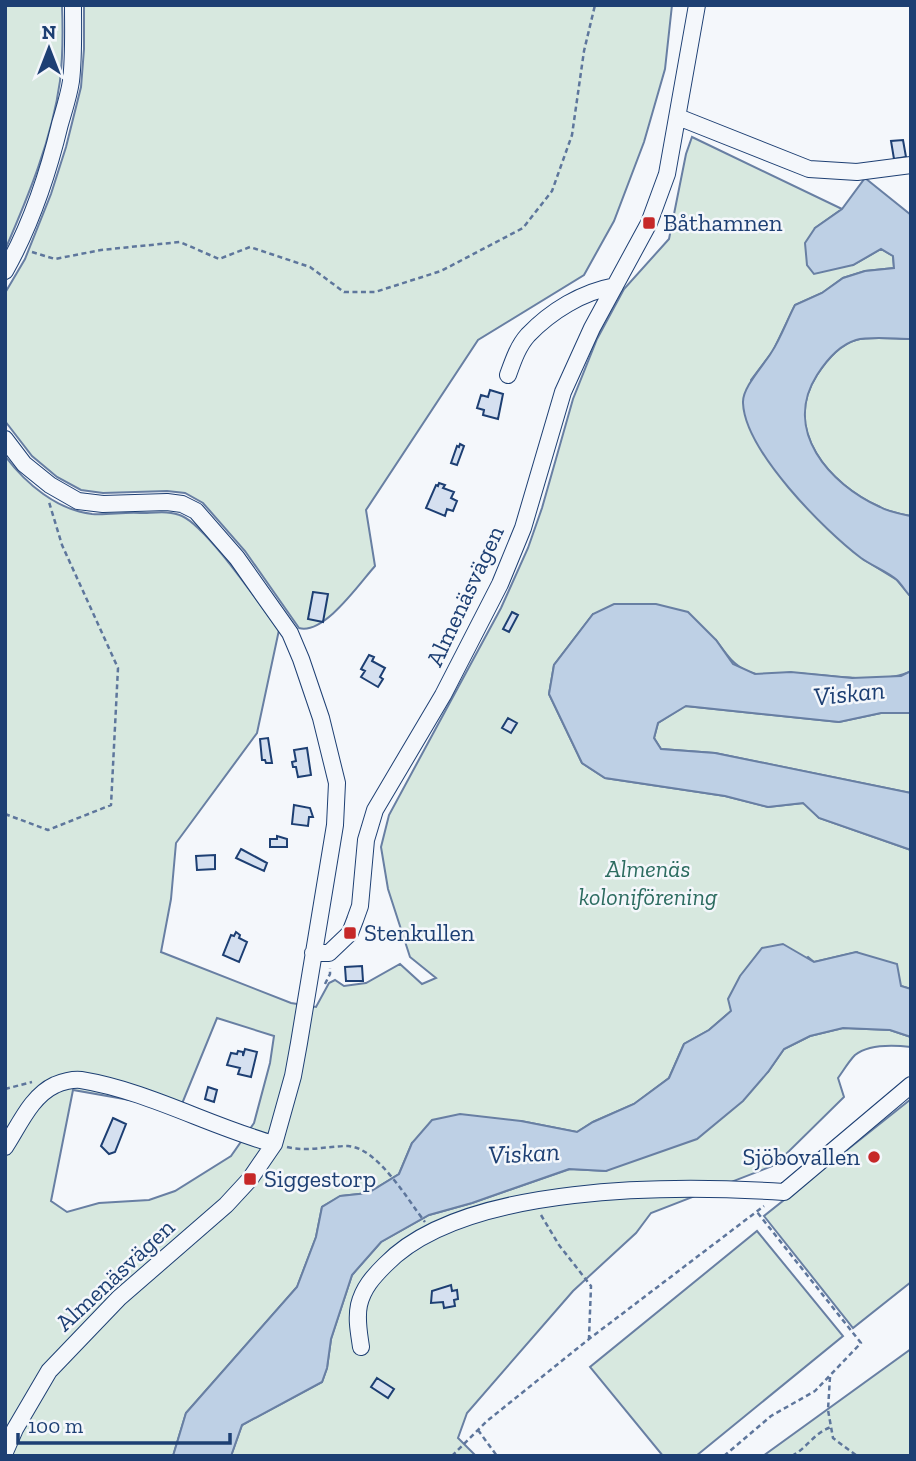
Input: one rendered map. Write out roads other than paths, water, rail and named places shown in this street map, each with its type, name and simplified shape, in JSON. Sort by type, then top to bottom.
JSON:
[{"type":"street","points":[[5,271],[18,248],[41,190],[70,85],[74,49],[73,5]]},
{"type":"street","name":"Almenäsvägen","points":[[5,1452],[15,1429],[49,1371],[119,1298],[226,1205],[250,1178],[274,1144],[293,1076],[313,953],[329,953],[350,933],[360,906],[369,824],[449,684],[500,584],[523,528],[555,411],[575,365],[649,223],[667,174],[697,5]]},
{"type":"street","points":[[678,117],[810,169],[849,172],[911,165]]},
{"type":"street","points":[[508,375],[517,351],[527,336],[546,320],[576,298],[597,289],[615,286]]},
{"type":"street","points":[[5,439],[24,464],[62,493],[78,501],[167,502],[182,504],[196,511],[237,558],[290,633],[321,718],[337,783],[335,825],[313,953]]},
{"type":"street","points":[[5,1147],[38,1096],[55,1084],[78,1079],[154,1100],[242,1135],[274,1144]]},
{"type":"street","points":[[361,1347],[358,1317],[365,1288],[398,1252],[417,1238],[446,1225],[493,1210],[610,1192],[681,1188],[784,1192],[911,1085]]},
{"type":"water","points":[[865,178],[911,215],[911,339],[862,339],[844,346],[829,359],[817,375],[808,396],[805,416],[808,435],[828,470],[861,497],[884,509],[911,516],[911,597],[893,577],[865,561],[827,529],[789,488],[757,444],[747,422],[743,403],[749,384],[775,347],[795,305],[822,293],[843,278],[865,271],[894,268],[893,256],[881,249],[853,265],[814,274],[807,265],[805,243],[815,228],[842,209]]},
{"type":"water","name":"Viskan","points":[[614,604],[656,604],[688,612],[716,640],[733,664],[755,674],[791,672],[852,678],[901,676],[911,671],[911,713],[881,713],[839,722],[686,706],[658,723],[654,738],[661,749],[715,753],[911,793],[911,850],[819,818],[803,803],[768,807],[725,796],[605,778],[582,763],[549,694],[554,665],[593,614]]},
{"type":"water","name":"Viskan","points":[[783,944],[814,962],[856,952],[897,964],[901,986],[911,989],[911,1037],[890,1030],[843,1028],[810,1036],[784,1049],[743,1101],[697,1139],[606,1171],[569,1169],[429,1215],[381,1242],[352,1275],[331,1339],[322,1382],[242,1425],[231,1456],[173,1456],[186,1413],[297,1287],[316,1237],[322,1207],[340,1196],[368,1193],[399,1174],[412,1143],[432,1120],[460,1114],[521,1121],[577,1132],[634,1104],[669,1078],[684,1044],[709,1030],[731,1011],[728,999],[740,976],[762,948]]},
{"type":"place","name":"Båthamnen","points":[[649,223]]},
{"type":"place","name":"Stenkullen","points":[[350,933]]},
{"type":"place","name":"Sjöbovallen","points":[[874,1157]]},
{"type":"place","name":"Siggestorp","points":[[250,1179]]},
{"type":"park label","name":"Almenäs koloniförening","points":[[648,883]]}]
